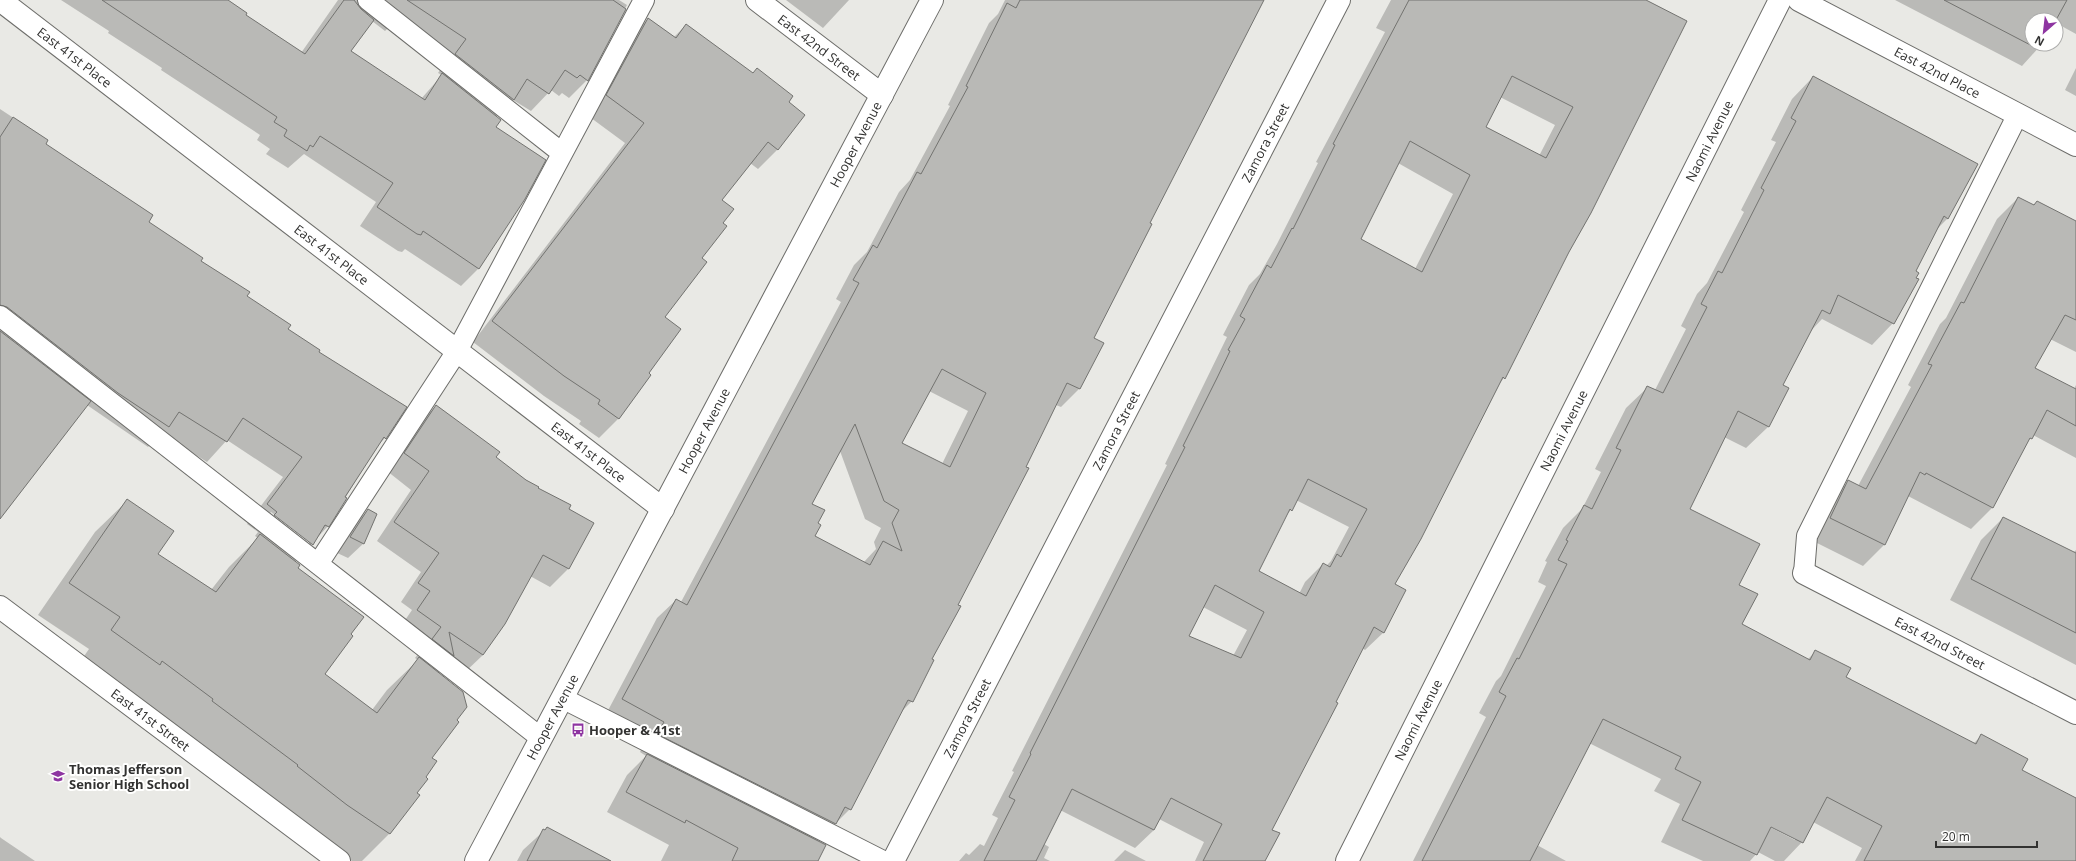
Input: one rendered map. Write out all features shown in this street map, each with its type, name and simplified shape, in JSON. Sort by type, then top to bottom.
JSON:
[{"type":"street","name":"East 41st Place","points":[[0,0],[663,509]]},
{"type":"street","name":"East 42nd Street","points":[[757,0],[882,95]]},
{"type":"street","name":"Hooper Avenue","points":[[476,861],[932,0]]},
{"type":"street","name":"Zamora Street","points":[[893,861],[1339,0]]},
{"type":"street","name":"Naomi Avenue","points":[[1348,861],[1780,0]]},
{"type":"street","name":"East 42nd Place","points":[[1799,0],[2076,145]]},
{"type":"street","name":"East 42nd Street","points":[[1804,573],[2076,713]]},
{"type":"street","name":"East 41st Street","points":[[0,607],[339,861]]},
{"type":"lane","points":[[368,0],[562,153]]},
{"type":"lane","points":[[318,564],[457,351],[644,0]]},
{"type":"lane","points":[[1804,573],[1807,536],[2018,114]]},
{"type":"lane","points":[[0,316],[541,738]]},
{"type":"lane","points":[[562,698],[883,861]]},
{"type":"building","points":[[102,0],[228,0],[247,13],[246,15],[305,54],[344,0],[354,0],[361,9],[374,20],[351,51],[425,100],[442,73],[501,120],[496,127],[546,160],[525,199],[479,269],[423,231],[421,235],[417,234],[377,207],[393,183],[320,136],[313,147],[310,145],[307,151],[284,136],[287,130],[274,122],[277,117]]},
{"type":"building","points":[[407,0],[613,0],[626,9],[588,81],[580,75],[577,78],[565,70],[549,94],[527,79],[514,100],[455,54],[466,39]]},
{"type":"building","points":[[1020,0],[1264,0],[1150,223],[1152,224],[1094,338],[1104,343],[1080,389],[1067,383],[1026,467],[1029,468],[958,605],[961,606],[932,659],[934,660],[913,702],[908,700],[851,810],[845,807],[836,824],[657,734],[664,722],[622,699],[676,599],[687,605],[859,283],[853,280],[873,245],[877,248],[917,172],[921,174],[968,87],[966,86],[1007,3],[1016,8]],"holes":[[[942,369],[986,393],[950,467],[902,443]],[[855,424],[884,501],[899,510],[892,523],[902,551],[883,541],[870,565],[815,536],[821,525],[818,523],[825,510],[812,504]]]},
{"type":"building","points":[[1409,0],[1646,0],[1687,21],[1591,213],[1569,252],[1505,379],[1503,377],[1421,539],[1395,584],[1406,590],[1384,633],[1374,627],[1336,702],[1338,703],[1272,830],[1280,833],[1265,861],[1203,861],[1222,824],[1171,798],[1154,830],[1072,789],[1036,861],[984,861],[1015,800],[1009,797],[1031,754],[1030,753],[1185,447],[1183,446],[1230,351],[1228,350],[1245,319],[1240,316],[1267,265],[1271,268],[1292,228],[1293,229],[1335,145],[1333,144]],"holes":[[[1512,76],[1573,107],[1546,158],[1486,127]],[[1410,141],[1470,175],[1422,272],[1361,239]],[[1308,479],[1367,509],[1341,557],[1337,554],[1330,567],[1323,563],[1306,596],[1259,571],[1290,509],[1292,511]],[[1215,585],[1264,612],[1241,658],[1189,636]]]},
{"type":"building","points":[[1944,0],[2067,0],[2060,12],[2024,12],[2024,42]]},
{"type":"building","points":[[648,18],[676,38],[686,24],[753,73],[757,68],[793,96],[789,102],[805,115],[778,150],[768,142],[722,200],[734,209],[723,223],[727,226],[702,258],[707,262],[665,317],[681,329],[649,373],[651,375],[619,419],[598,404],[600,400],[564,376],[492,321],[644,123],[606,95]]},
{"type":"building","points":[[1813,76],[1978,164],[1948,219],[1944,216],[1916,271],[1919,273],[1916,278],[1919,279],[1894,324],[1838,295],[1830,314],[1822,310],[1783,385],[1789,388],[1769,427],[1738,411],[1690,509],[1760,544],[1739,585],[1758,594],[1742,624],[1810,660],[1815,650],[1851,668],[1846,677],[1976,744],[1981,734],[2028,759],[2022,770],[2076,798],[2076,861],[1864,861],[1882,826],[1827,797],[1803,843],[1771,827],[1757,855],[1682,820],[1701,782],[1675,769],[1681,757],[1603,719],[1530,861],[1422,861],[1506,696],[1499,692],[1517,658],[1519,659],[1567,564],[1558,560],[1568,541],[1566,540],[1584,505],[1592,509],[1621,450],[1616,448],[1647,386],[1663,393],[1707,307],[1701,304],[1718,271],[1722,273],[1764,190],[1761,188],[1796,121],[1791,118]]},
{"type":"building","points":[[13,117],[48,140],[46,144],[153,215],[149,222],[203,258],[201,261],[250,292],[247,296],[291,325],[288,329],[320,350],[319,352],[407,407],[386,439],[384,437],[345,497],[347,498],[329,527],[325,525],[313,545],[274,515],[277,512],[267,504],[302,457],[243,418],[227,442],[179,412],[169,427],[118,393],[7,307],[0,305],[0,137]]},
{"type":"building","points":[[2018,197],[2034,205],[2037,201],[2076,221],[2076,320],[2065,315],[2035,368],[2076,389],[2076,426],[2047,410],[2032,439],[2030,438],[1993,508],[1926,473],[1925,475],[1920,472],[1885,545],[1830,518],[1848,480],[1866,489],[1932,365],[1928,364],[1961,302],[1964,303]]},
{"type":"building","points":[[0,331],[91,401],[0,519]]},
{"type":"building","points":[[436,405],[500,452],[496,457],[526,480],[571,505],[569,509],[594,523],[569,569],[543,555],[505,624],[483,655],[449,632],[454,656],[432,639],[441,627],[417,610],[430,591],[418,583],[439,553],[394,522],[429,471],[404,453]]},
{"type":"building","points":[[127,499],[174,531],[158,554],[216,592],[260,534],[300,565],[298,568],[364,617],[351,634],[353,636],[325,674],[377,713],[419,657],[463,692],[467,707],[457,720],[459,722],[432,758],[437,761],[426,777],[428,779],[417,793],[420,795],[390,834],[347,805],[297,766],[298,765],[212,701],[213,699],[162,661],[160,665],[111,630],[120,617],[69,583]]},
{"type":"building","points":[[368,509],[377,514],[364,544],[350,537]]},
{"type":"building","points":[[2003,517],[2076,553],[2076,633],[1971,579]]},
{"type":"building","points":[[647,754],[826,845],[818,861],[732,861],[738,848],[686,820],[685,823],[626,792]]},
{"type":"building","points":[[547,827],[611,861],[527,861],[543,829],[545,830]]},
{"type":"place","name":"Hooper & 41st","points":[[578,730]]},
{"type":"place","name":"Thomas Jefferson Senior High School","points":[[58,776]]}]
